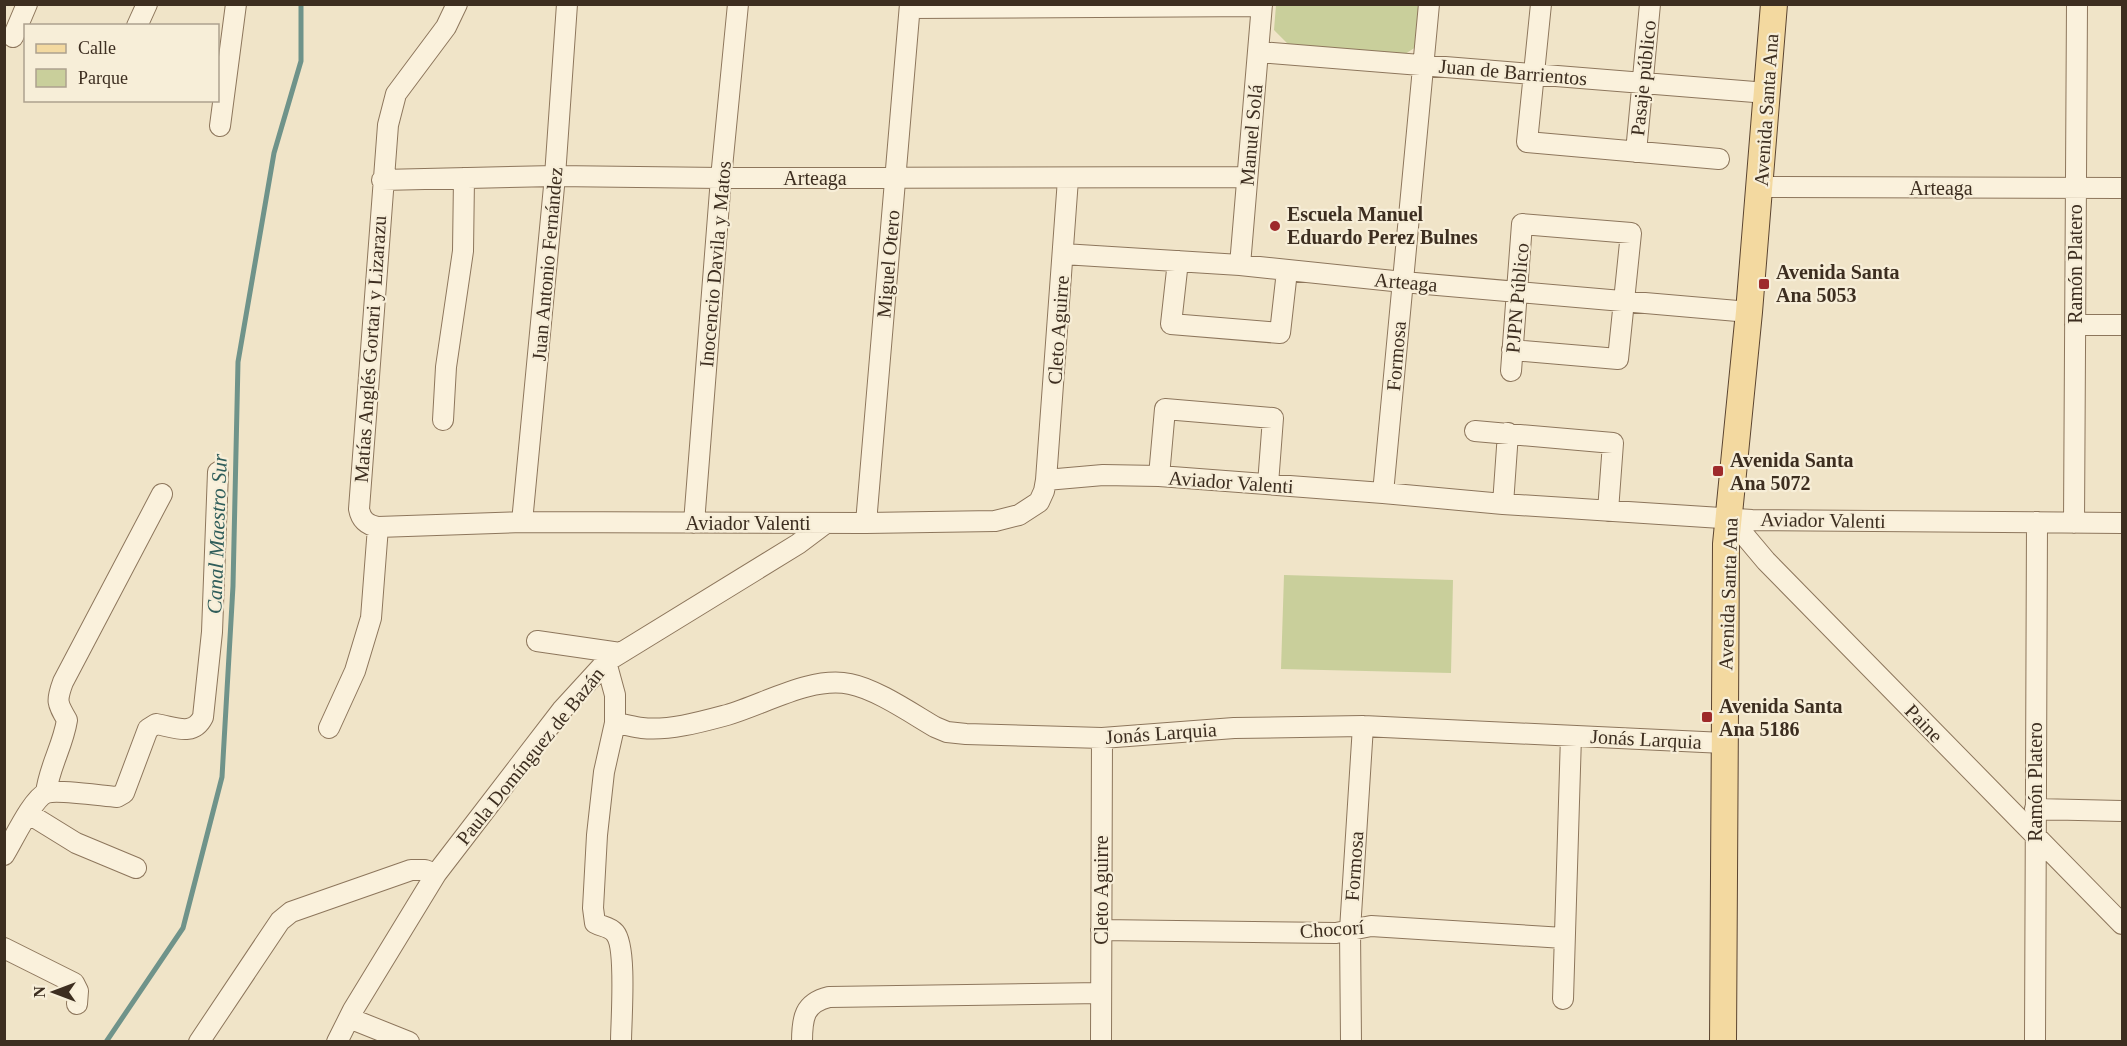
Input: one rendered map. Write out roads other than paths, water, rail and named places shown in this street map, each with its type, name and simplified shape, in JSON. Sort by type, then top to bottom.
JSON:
[{"type":"main road","name":"Avenida Santa Ana","points":[[1723,1041],[1726,544],[1749,312],[1774,4]]},
{"type":"street","points":[[13,37],[27,4]]},
{"type":"street","points":[[138,24],[147,4]]},
{"type":"street","points":[[220,126],[236,4]]},
{"type":"street","name":"Matías Anglés Gortari y Lizarazu","points":[[329,728],[355,671],[371,618],[369,522],[359,509],[382,180],[388,125],[396,94],[446,27],[457,4]]},
{"type":"street","name":"Juan Antonio Fernández","points":[[522,522],[555,176],[567,4]]},
{"type":"street","name":"Inocencio Davila y Matos","points":[[694,523],[738,4]]},
{"type":"street","name":"Formosa","points":[[1383,493],[1429,4]]},
{"type":"street","points":[[1541,4],[1527,142],[1719,159]]},
{"type":"street","name":"Pasaje público","points":[[1636,152],[1650,4]]},
{"type":"street","name":"Ramón Platero","points":[[2074,523],[2077,4]]},
{"type":"street","points":[[910,6],[1262,5]]},
{"type":"street","name":"Manuel Solá","points":[[1240,265],[1262,5]]},
{"type":"street","name":"Miguel Otero","points":[[866,523],[910,6]]},
{"type":"street","name":"Juan de Barrientos","points":[[1258,52],[1767,93]]},
{"type":"street","name":"Arteaga","points":[[382,180],[555,176],[1068,179],[1247,177]]},
{"type":"street","points":[[443,420],[446,367],[464,251],[464,178]]},
{"type":"street","name":"Cleto Aguirre","points":[[1046,480],[1068,179]]},
{"type":"street","name":"Arteaga","points":[[1760,188],[2122,188]]},
{"type":"street","name":"PJPN Público","points":[[1511,371],[1522,224],[1631,233],[1626,301]]},
{"type":"street","name":"Arteaga","points":[[1063,254],[1240,265],[1403,282],[1749,312]]},
{"type":"street","points":[[1178,261],[1171,324],[1280,333],[1287,271]]},
{"type":"street","points":[[1512,350],[1618,359],[1626,301]]},
{"type":"street","points":[[2075,325],[2122,325]]},
{"type":"street","points":[[1159,476],[1165,409],[1273,418],[1268,484]]},
{"type":"street","points":[[1475,431],[1613,443],[1608,511]]},
{"type":"street","points":[[1503,504],[1508,434]]},
{"type":"street","points":[[4,855],[34,804],[46,793],[117,797],[124,793],[147,729],[156,724],[191,730],[199,726],[203,717],[212,632],[218,472]]},
{"type":"street","name":"Aviador Valenti","points":[[369,522],[866,523],[1008,519],[1039,502],[1046,480],[1103,475],[1159,476],[1503,504],[1752,520],[2122,523]]},
{"type":"street","points":[[46,793],[48,776],[67,720],[58,704],[63,682],[162,494]]},
{"type":"street","name":"Paine","points":[[1729,517],[1766,561],[2122,924]]},
{"type":"street","name":"Ramón Platero","points":[[2035,1041],[2037,522]]},
{"type":"street","name":"Paula Domínguez de Bazán","points":[[337,1041],[436,874],[562,710],[613,657],[798,544],[826,523]]},
{"type":"street","points":[[537,641],[613,657],[615,723],[604,772],[597,835],[593,908],[595,922],[600,926],[609,927],[617,934],[622,951],[621,1041]]},
{"type":"street","name":"Jonás Larquia","points":[[615,723],[642,728],[686,724],[727,715],[813,685],[834,682],[858,686],[947,732],[966,734],[1102,738],[1234,728],[1363,726],[1724,743]]},
{"type":"street","name":"Formosa","points":[[1351,1041],[1350,930],[1363,726]]},
{"type":"street","points":[[1563,999],[1571,736]]},
{"type":"street","name":"Cleto Aguirre","points":[[1101,1041],[1102,738]]},
{"type":"street","points":[[2035,809],[2122,811]]},
{"type":"street","points":[[29,814],[76,843],[136,867]]},
{"type":"street","points":[[199,1041],[280,921],[291,912],[411,870],[425,870],[436,874]]},
{"type":"street","name":"Chocorí","points":[[1101,930],[1336,933],[1371,926],[1564,938]]},
{"type":"street","points":[[6,951],[74,983],[78,991],[77,1004]]},
{"type":"street","points":[[802,1041],[802,1025],[810,1005],[829,997],[1101,993]]},
{"type":"street","points":[[349,1018],[409,1041]]},
{"type":"waterway","name":"Canal Maestro Sur","points":[[106,1042],[183,928],[222,777],[233,586],[238,362],[274,153],[301,61],[301,4]]},
{"type":"place","name":"Escuela Manuel Eduardo Perez Bulnes","points":[[1275,226]]},
{"type":"place","name":"Avenida Santa Ana 5053","points":[[1764,284]]},
{"type":"place","name":"Avenida Santa Ana 5072","points":[[1718,471]]},
{"type":"place","name":"Avenida Santa Ana 5186","points":[[1707,717]]}]
